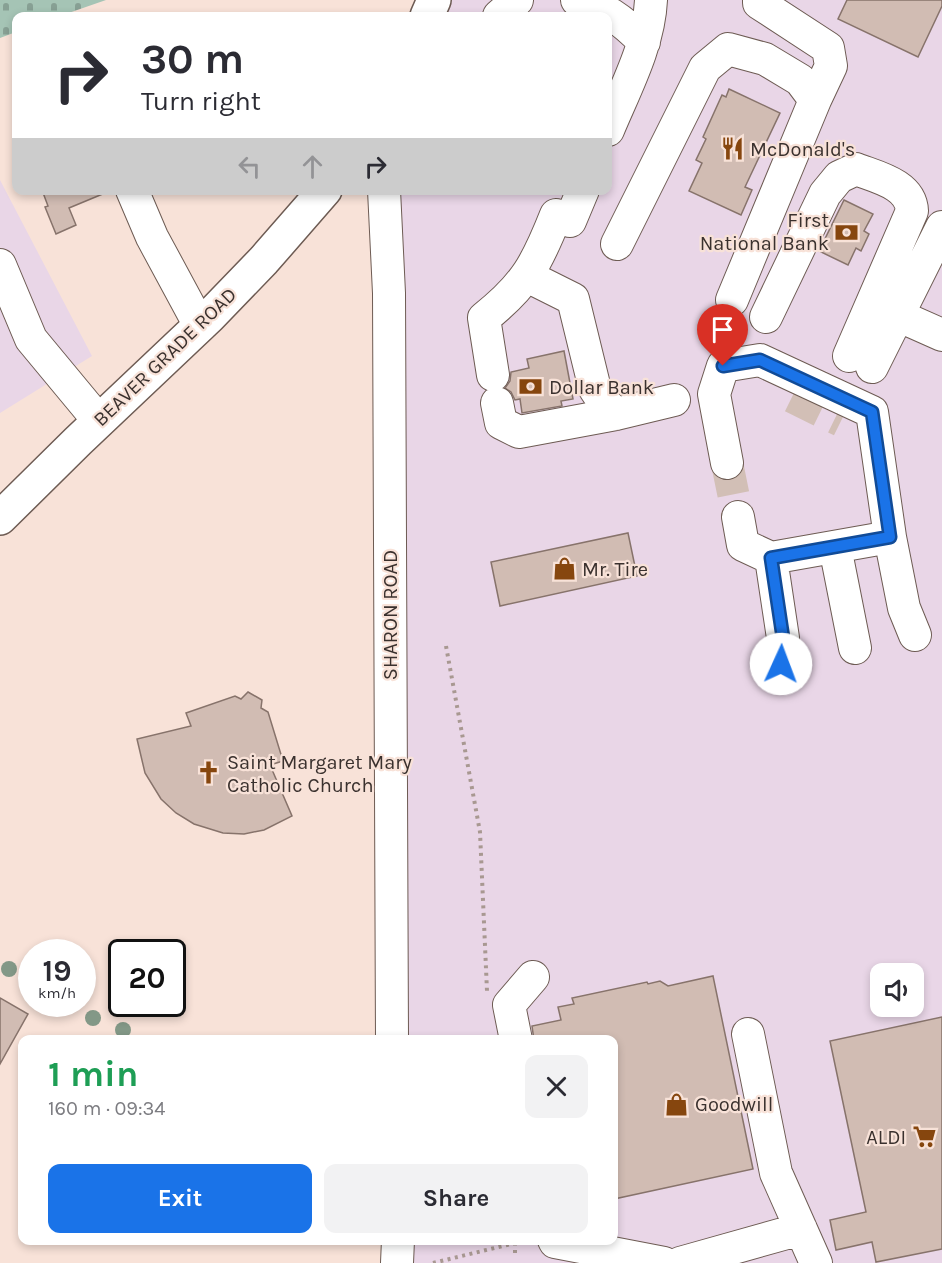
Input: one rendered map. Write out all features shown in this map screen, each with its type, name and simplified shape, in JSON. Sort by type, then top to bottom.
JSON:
[{"type":"main road","name":"BEAVER GRADE ROAD","points":[[0,518],[200,326],[264,260],[321,195]]},
{"type":"street","points":[[503,12],[517,0]]},
{"type":"street","points":[[577,0],[608,12]]},
{"type":"street","points":[[612,120],[644,42],[650,22],[651,0]]},
{"type":"street","points":[[732,300],[831,66],[828,48],[759,3],[759,0]]},
{"type":"street","points":[[612,14],[625,23],[644,42]]},
{"type":"street","points":[[618,244],[705,68],[728,49],[765,59],[791,74],[800,80],[815,100]]},
{"type":"street","points":[[766,317],[825,194],[839,177],[856,169],[893,184],[907,194],[912,203],[912,211],[860,361],[897,315],[942,227]]},
{"type":"street","points":[[134,195],[152,237],[200,326]]},
{"type":"street","name":"SHARON ROAD","points":[[384,195],[389,293],[392,1035]]},
{"type":"street","points":[[579,195],[527,276],[507,301],[484,318],[501,423],[519,432],[616,414],[674,400]]},
{"type":"street","points":[[0,265],[31,339],[99,421]]},
{"type":"street","points":[[527,276],[573,299],[595,388],[603,401],[616,414]]},
{"type":"street","points":[[897,315],[942,335]]},
{"type":"street","points":[[723,366],[760,360],[872,412],[890,537],[904,608],[915,635]]},
{"type":"street","points":[[723,366],[792,398]]},
{"type":"street","points":[[723,366],[714,394],[727,463]]},
{"type":"street","points":[[841,421],[876,438]]},
{"type":"street","points":[[738,517],[743,544],[771,558],[890,537]]},
{"type":"street","points":[[835,547],[855,648]]},
{"type":"street","points":[[771,558],[783,638],[781,664]]},
{"type":"street","points":[[515,1035],[509,1005],[533,977]]},
{"type":"street","points":[[748,1034],[776,1173],[816,1263]]},
{"type":"street","points":[[680,1263],[801,1229]]},
{"type":"street","points":[[397,1263],[398,1245]]},
{"type":"street","points":[[571,1245],[664,1263]]},
{"type":"path","points":[[446,646],[480,832],[488,1000]]},
{"type":"path","points":[[434,1263],[500,1245]]},
{"type":"path","points":[[514,1253],[515,1245]]},
{"type":"shaded area","points":[[434,0],[942,0],[942,1263],[397,1263],[398,1245],[618,1245],[618,1035],[392,1035],[384,195],[612,195],[612,12],[429,12]]},
{"type":"shaded area","points":[[0,180],[92,356],[0,413]]},
{"type":"green space","points":[[0,0],[106,0],[72,12],[12,12],[12,34],[0,38]]},
{"type":"building","points":[[847,0],[942,0],[942,6],[918,57],[838,19]]},
{"type":"building","name":"McDonald's","points":[[729,89],[780,113],[745,187],[752,190],[741,215],[689,191],[702,163],[696,160],[706,139],[703,137],[722,95],[726,97]]},
{"type":"building","points":[[44,195],[100,195],[69,208],[76,225],[56,234],[45,207],[48,206]]},
{"type":"building","name":"First National Bank","points":[[844,200],[873,214],[864,231],[869,234],[861,251],[856,248],[848,265],[819,251]]},
{"type":"building","name":"Dollar Bank","points":[[564,351],[573,399],[561,401],[562,406],[522,413],[520,399],[515,400],[511,392],[505,388],[510,381],[511,372],[529,368],[527,359]]},
{"type":"building","name":"Mr. Tire","points":[[628,533],[637,576],[500,606],[491,562]]},
{"type":"building","points":[[248,692],[262,700],[261,708],[268,712],[283,761],[270,765],[292,816],[264,830],[244,834],[223,833],[194,824],[176,813],[161,799],[145,773],[137,739],[191,726],[186,713],[235,696],[241,699]]},
{"type":"building","name":"Goodwill","points":[[713,976],[753,1169],[618,1198],[618,1035],[533,1035],[532,1026],[561,1020],[558,1007],[574,1004],[572,998],[647,982],[648,984],[660,981],[668,986]]},
{"type":"building","points":[[0,998],[18,1008],[18,1017],[26,1017],[0,1064]]},
{"type":"building","points":[[942,1017],[942,1249],[876,1262],[872,1242],[836,1250],[830,1220],[866,1212],[830,1041]]},
{"type":"tunnel","points":[[792,397],[841,421]]},
{"type":"tunnel","points":[[727,463],[738,517]]},
{"type":"place","name":"McDonald's","points":[[732,149]]},
{"type":"place","name":"First National Bank","points":[[847,232]]},
{"type":"place","name":"Dollar Bank","points":[[531,387]]},
{"type":"place","name":"Mr. Tire","points":[[564,569]]},
{"type":"place","name":"Saint Margaret Mary Catholic Church","points":[[209,773]]},
{"type":"place","name":"Goodwill","points":[[677,1104]]},
{"type":"place","name":"ALDI","points":[[924,1137]]},
{"type":"route","points":[[723,366],[760,360],[872,412],[890,537],[771,558],[783,638],[781,664]]}]
